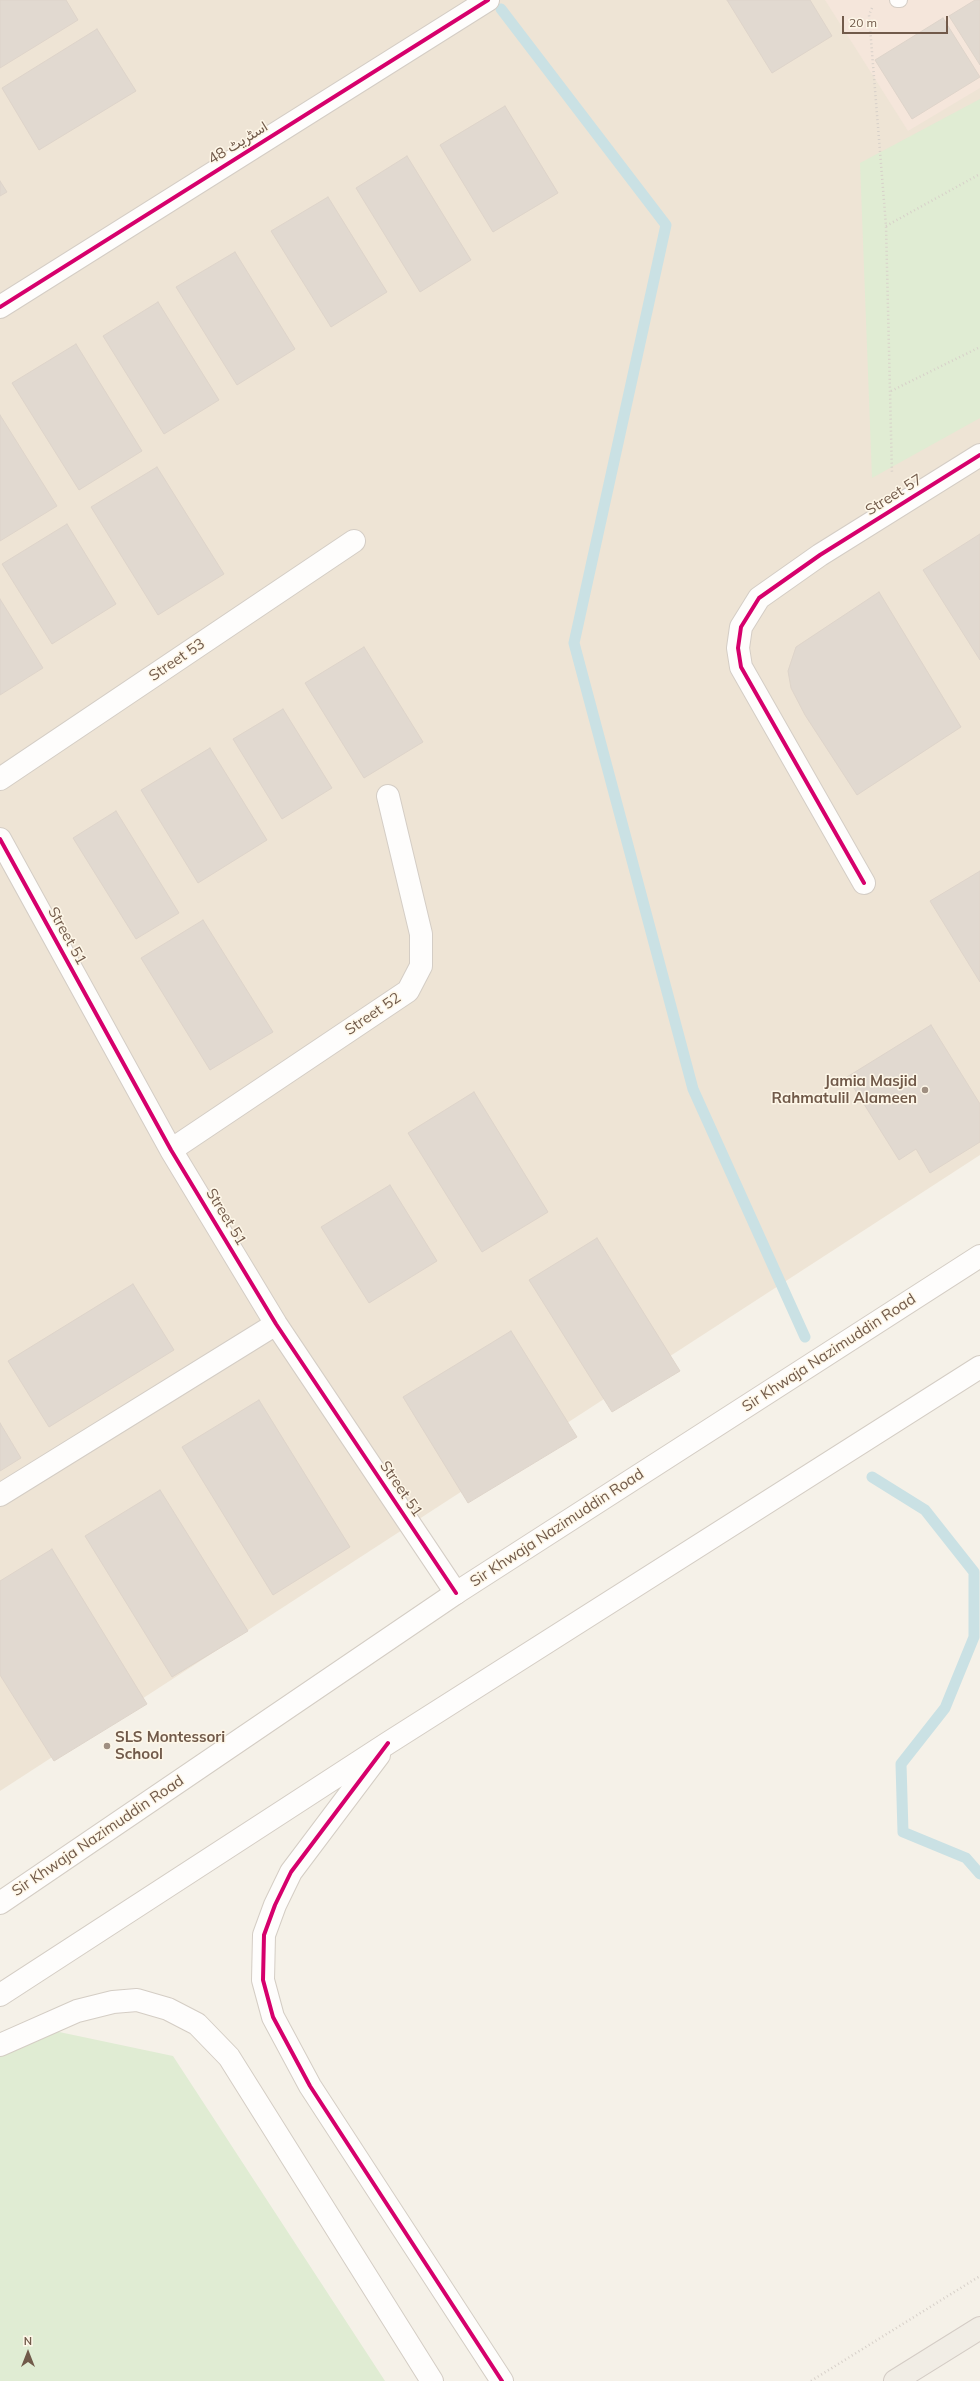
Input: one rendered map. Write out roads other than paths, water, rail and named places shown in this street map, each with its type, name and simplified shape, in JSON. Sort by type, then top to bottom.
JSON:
[{"type":"main road","points":[[895,2381],[980,2328]]},
{"type":"street","name":"اسٹریٹ 48","points":[[0,307],[488,0]]},
{"type":"street","name":"Street 57","points":[[864,883],[741,667],[738,648],[741,627],[759,598],[820,555],[980,455]]},
{"type":"street","name":"Street 53","points":[[0,779],[354,541]]},
{"type":"street","name":"Street 52","points":[[171,1150],[408,991],[421,966],[421,934],[388,796]]},
{"type":"street","name":"Street 51","points":[[0,840],[171,1150],[276,1324],[456,1593]]},
{"type":"street","name":"Sir Khwaja Nazimuddin Road","points":[[0,1903],[456,1593],[980,1256]]},
{"type":"street","points":[[0,1495],[276,1324]]},
{"type":"street","points":[[0,1995],[388,1743],[980,1367]]},
{"type":"street","points":[[388,1743],[291,1872],[275,1905],[264,1935],[263,1980],[273,2018],[310,2086],[502,2381]]},
{"type":"street","points":[[0,2045],[77,2011],[112,2002],[137,2000],[168,2009],[197,2024],[229,2057],[432,2381]]},
{"type":"waterway","points":[[501,9],[666,225],[574,643],[693,1089],[805,1337]]},
{"type":"waterway","points":[[872,1477],[925,1510],[974,1572],[974,1637],[945,1708],[901,1764],[903,1832],[966,1858],[980,1874]]},
{"type":"place","name":"Jamia Masjid Rahmatulil Alameen","points":[[925,1090]]},
{"type":"place","name":"SLS Montessori School","points":[[107,1746]]}]
